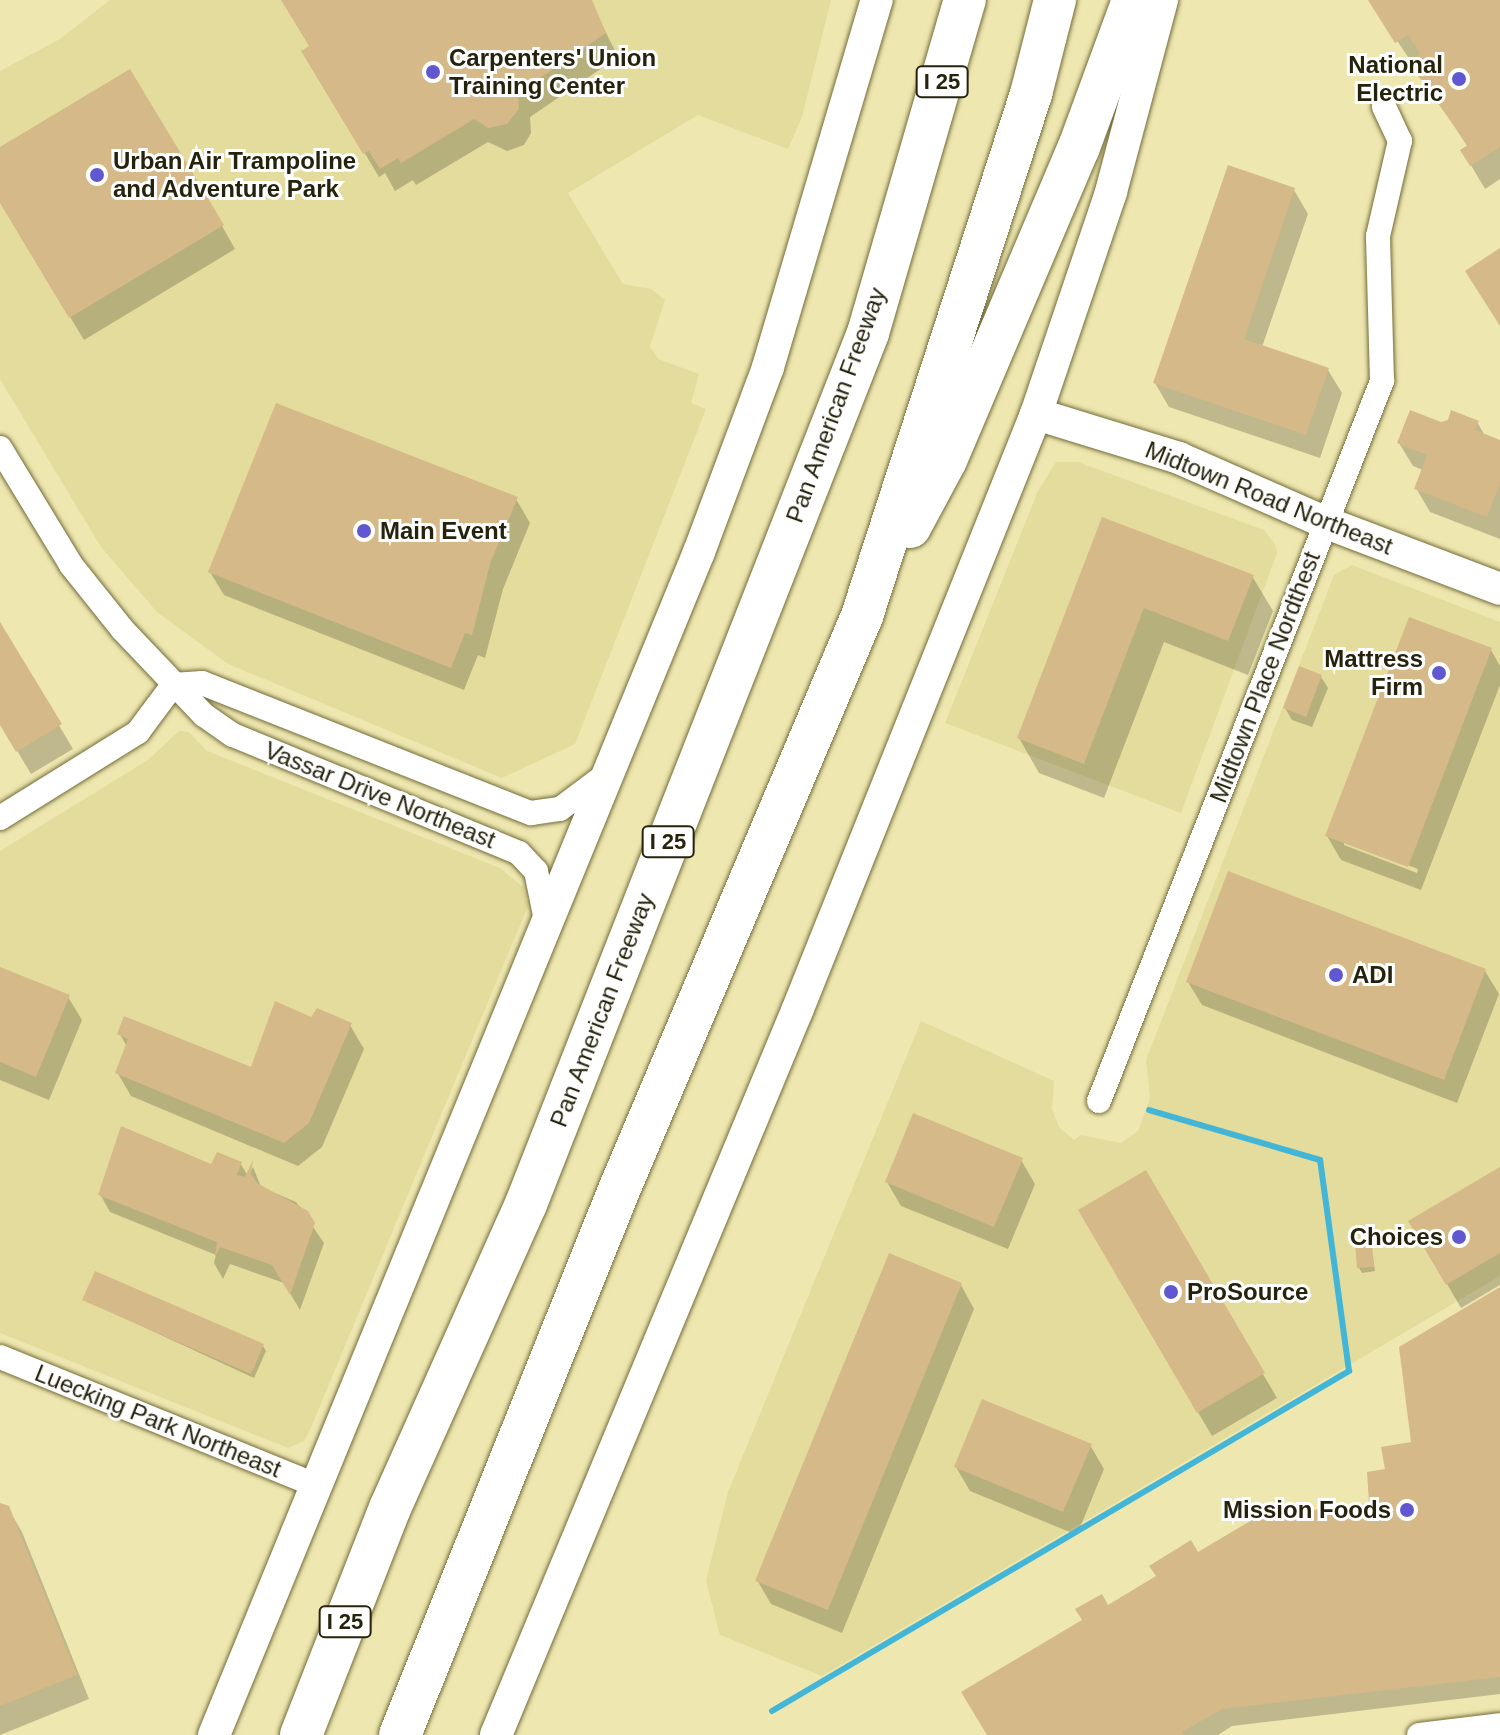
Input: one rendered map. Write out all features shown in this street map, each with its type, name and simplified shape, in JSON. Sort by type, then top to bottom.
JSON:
[{"type":"highway","points":[[917,163],[921,60],[938,0]]},
{"type":"highway","name":"Pan American Freeway","points":[[301,1735],[390,1508],[526,1204],[868,333],[965,0]]},
{"type":"highway","points":[[400,1735],[619,1190],[862,616],[1031,94],[1055,0]]},
{"type":"highway","points":[[862,616],[946,460],[1079,147],[1133,0]]},
{"type":"highway","points":[[283,1735],[390,1508]]},
{"type":"main road","points":[[214,1735],[546,930],[768,367],[877,0]]},
{"type":"main road","points":[[496,1735],[797,1011],[1036,414],[1111,192],[1162,0]]},
{"type":"main road","name":"Midtown Road Northeast","points":[[1036,414],[1179,458],[1324,522],[1500,589]]},
{"type":"street","name":"Midtown Place Nordthest","points":[[1099,1101],[1324,522],[1382,381],[1378,236],[1400,141],[1384,106]]},
{"type":"street","name":"Vassar Drive Northeast","points":[[0,448],[71,565],[173,685],[233,735],[519,853],[529,860],[544,890],[546,930]]},
{"type":"street","name":"Vassar Drive Northeast","points":[[173,685],[202,683],[531,813],[560,809],[608,773]]},
{"type":"street","points":[[0,818],[138,732],[173,685]]},
{"type":"street","name":"Luecking Park Northeast","points":[[0,1357],[317,1486]]},
{"type":"street","points":[[1419,1735],[1500,1725]]},
{"type":"shaded area","points":[[110,0],[831,0],[802,117],[788,149],[698,115],[568,193],[623,284],[651,289],[665,300],[650,346],[658,359],[699,374],[691,403],[706,409],[575,744],[502,778],[228,664],[157,612],[101,547],[0,379],[0,71],[60,39]]},
{"type":"shaded area","points":[[1056,462],[1078,462],[1264,530],[1275,544],[1277,553],[1181,813],[945,723],[1038,491]]},
{"type":"shaded area","points":[[1352,565],[1500,622],[1500,1276],[822,1676],[720,1635],[706,1581],[728,1492],[921,1021],[1054,1081],[1052,1109],[1059,1127],[1074,1140],[1081,1135],[1121,1143],[1138,1131],[1150,1098],[1146,1060],[1334,575]]},
{"type":"shaded area","points":[[179,731],[189,732],[207,751],[500,868],[523,887],[528,906],[310,1430],[304,1441],[288,1448],[0,1333],[0,851],[148,760]]},
{"type":"building","name":"Carpenters' Union Training Center","points":[[281,0],[592,0],[606,33],[518,93],[519,109],[507,124],[488,128],[474,119],[401,163],[398,158],[380,169],[369,151],[363,154],[301,51],[309,46]]},
{"type":"building","name":"National Electric","points":[[1368,0],[1500,0],[1500,147],[1470,166],[1460,150],[1468,145],[1408,62],[1420,54],[1408,35],[1395,43]]},
{"type":"building","name":"Urban Air Trampoline and Adventure Park","points":[[130,69],[224,225],[69,318],[0,203],[0,147]]},
{"type":"building","points":[[1228,165],[1295,188],[1244,339],[1329,368],[1306,435],[1153,383]]},
{"type":"building","points":[[1500,248],[1500,326],[1465,271]]},
{"type":"building","name":"Main Event","points":[[276,403],[518,497],[490,564],[472,635],[465,633],[451,668],[208,572]]},
{"type":"building","points":[[1410,410],[1441,422],[1448,420],[1451,410],[1479,421],[1475,430],[1500,440],[1500,483],[1487,517],[1414,489],[1427,455],[1397,443]]},
{"type":"building","points":[[1102,517],[1254,575],[1228,641],[1144,608],[1084,764],[1017,738]]},
{"type":"building","points":[[1409,617],[1492,648],[1408,867],[1325,836]]},
{"type":"building","points":[[0,622],[62,724],[16,752],[0,725]]},
{"type":"building","points":[[1299,666],[1322,675],[1306,717],[1283,708]]},
{"type":"building","name":"ADI","points":[[1228,871],[1486,969],[1444,1080],[1186,982]]},
{"type":"building","points":[[0,967],[70,995],[36,1077],[0,1062]]},
{"type":"building","points":[[275,1001],[311,1017],[317,1008],[352,1023],[309,1123],[284,1143],[115,1073],[128,1039],[117,1034],[124,1016],[251,1067]]},
{"type":"building","points":[[913,1113],[1023,1158],[994,1227],[885,1182]]},
{"type":"building","points":[[121,1126],[211,1164],[217,1152],[242,1162],[237,1175],[245,1177],[253,1160],[251,1174],[257,1183],[308,1211],[315,1223],[290,1295],[272,1265],[220,1247],[215,1257],[217,1242],[98,1195]]},
{"type":"building","name":"Choices","points":[[1500,1167],[1500,1253],[1446,1285],[1408,1221]]},
{"type":"building","name":"ProSource","points":[[1146,1170],[1265,1373],[1197,1413],[1078,1210]]},
{"type":"building","points":[[1372,1242],[1374,1267],[1357,1268],[1355,1243]]},
{"type":"building","points":[[889,1253],[962,1283],[828,1610],[755,1581]]},
{"type":"building","points":[[95,1271],[264,1344],[251,1374],[82,1300]]},
{"type":"building","name":"Mission Foods","points":[[1500,1287],[1500,1677],[1222,1709],[1182,1732],[1184,1735],[987,1735],[961,1692],[1082,1620],[1075,1609],[1102,1594],[1108,1605],[1156,1576],[1149,1566],[1191,1540],[1198,1552],[1257,1517],[1369,1503],[1367,1472],[1385,1469],[1381,1447],[1411,1442],[1399,1347]]},
{"type":"building","points":[[982,1399],[1092,1444],[1063,1512],[954,1467]]},
{"type":"building","points":[[0,1503],[9,1506],[77,1675],[0,1706]]},
{"type":"waterway","points":[[772,1711],[1349,1371],[1320,1160],[1149,1110]]},
{"type":"place","name":"Carpenters' Union Training Center","points":[[433,72]]},
{"type":"place","name":"National Electric","points":[[1459,79]]},
{"type":"place","name":"Urban Air Trampoline and Adventure Park","points":[[97,175]]},
{"type":"place","name":"Main Event","points":[[364,531]]},
{"type":"place","name":"Mattress Firm","points":[[1439,673]]},
{"type":"place","name":"ADI","points":[[1336,975]]},
{"type":"place","name":"Choices","points":[[1459,1237]]},
{"type":"place","name":"ProSource","points":[[1171,1292]]},
{"type":"place","name":"Mission Foods","points":[[1407,1510]]}]
